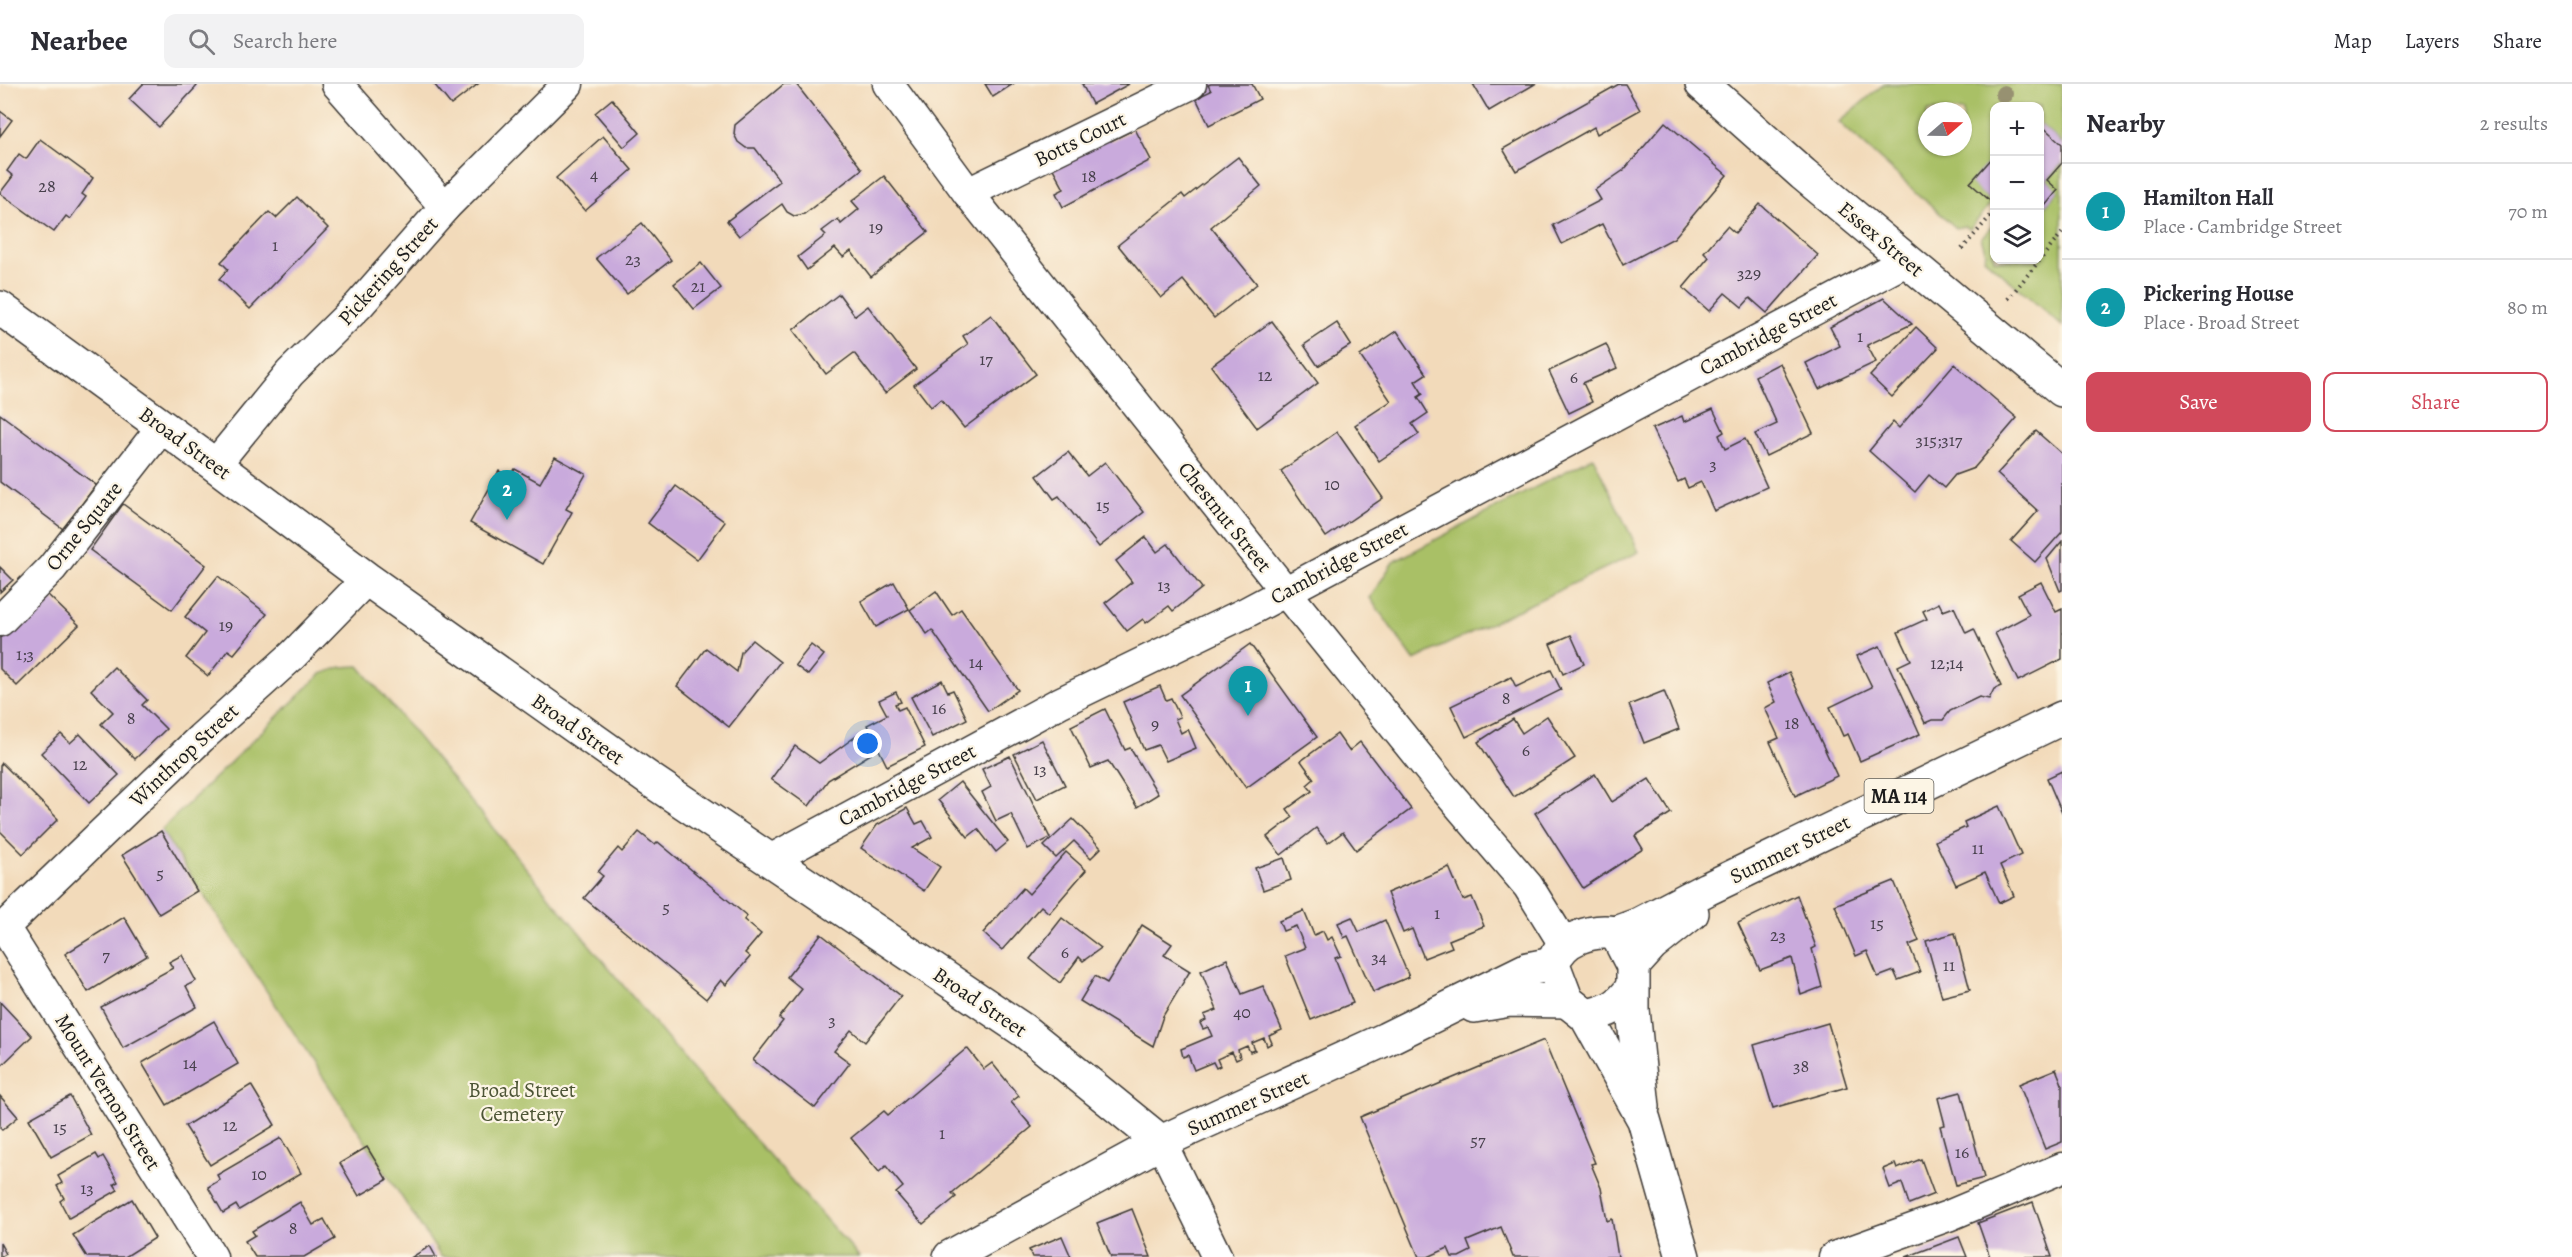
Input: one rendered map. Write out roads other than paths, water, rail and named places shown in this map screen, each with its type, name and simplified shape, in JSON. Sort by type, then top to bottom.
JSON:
[{"type":"street","points":[[337,84],[445,207]]},
{"type":"street","name":"Pickering Street","points":[[215,465],[290,373],[359,305],[445,207],[568,84]]},
{"type":"street","name":"Chestnut Street","points":[[888,84],[968,193],[1285,591],[1444,788],[1528,886],[1559,955]]},
{"type":"street","name":"Botts Court","points":[[968,193],[1191,84]]},
{"type":"street","name":"Essex Street","points":[[1702,84],[1906,261],[2062,390]]},
{"type":"street","name":"Cambridge Street","points":[[770,860],[1059,703],[1247,612],[1906,261]]},
{"type":"street","name":"Broad Street","points":[[0,308],[367,579],[655,783],[1023,1030],[1161,1142]]},
{"type":"street","name":"Orne Square","points":[[0,621],[52,568],[162,427]]},
{"type":"street","name":"Winthrop Street","points":[[2,929],[192,746],[293,655],[367,579]]},
{"type":"street","name":"Summer Street","points":[[1616,933],[1638,925],[1737,874],[2062,718]]},
{"type":"street","points":[[1449,1009],[1510,1000],[1605,1012],[1621,1004],[1632,977],[1652,945],[1737,874]]},
{"type":"street","name":"Mount Vernon Street","points":[[2,929],[212,1257]]},
{"type":"street","points":[[1644,1120],[1576,1009],[1559,955],[1573,940],[1586,934],[1603,931],[1616,933],[1632,977],[1644,1120],[1683,1257]]},
{"type":"street","name":"Summer Street","points":[[950,1257],[1161,1142],[1449,1009],[1559,955]]},
{"type":"street","points":[[1161,1142],[1217,1257]]},
{"type":"street","points":[[1834,1257],[1947,1216],[2062,1168]]},
{"type":"place","name":"Pickering House","points":[[507,520]]},
{"type":"place","name":"Hamilton Hall","points":[[1248,716]]},
{"type":"park label","name":"Broad Street Cemetery","points":[[522,1102]]}]
